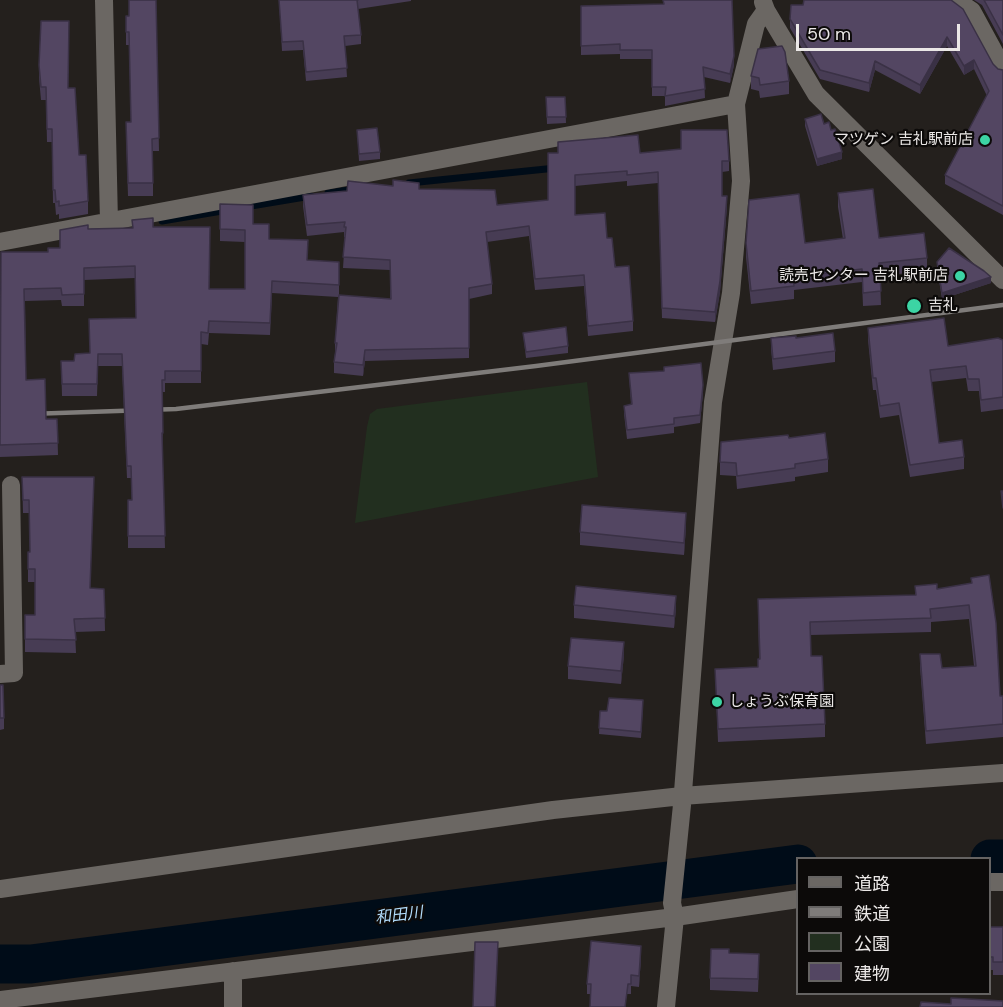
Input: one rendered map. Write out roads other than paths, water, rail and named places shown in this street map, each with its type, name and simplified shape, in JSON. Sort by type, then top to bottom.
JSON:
[{"type":"street","points":[[104,0],[109,222]]},
{"type":"street","points":[[956,0],[972,11],[1003,68]]},
{"type":"street","points":[[666,1007],[713,402],[731,293],[741,181],[736,104],[756,24],[764,5]]},
{"type":"street","points":[[764,5],[816,94],[1003,280]]},
{"type":"street","points":[[0,242],[736,104]]},
{"type":"street","points":[[0,674],[14,673],[11,485]]},
{"type":"street","points":[[0,889],[553,810],[1003,773]]},
{"type":"street","points":[[0,1000],[674,910],[796,899]]},
{"type":"street","points":[[233,970],[233,1007]]},
{"type":"waterway","points":[[409,183],[556,168]]},
{"type":"waterway","points":[[328,193],[356,189]]},
{"type":"waterway","points":[[245,207],[311,196]]},
{"type":"waterway","points":[[162,221],[228,210]]},
{"type":"waterway","name":"和田川","points":[[991,859],[1003,859]]},
{"type":"waterway","name":"和田川","points":[[0,964],[31,964],[796,864]]},
{"type":"railway","points":[[0,415],[176,409],[536,366],[1003,305]]},
{"type":"place","name":"マツゲン 吉礼駅前店","points":[[985,140]]},
{"type":"place","name":"読売センター 吉礼駅前店","points":[[960,276]]},
{"type":"place","name":"吉礼","points":[[914,306]]},
{"type":"place","name":"しょうぶ保育園","points":[[717,702]]}]
